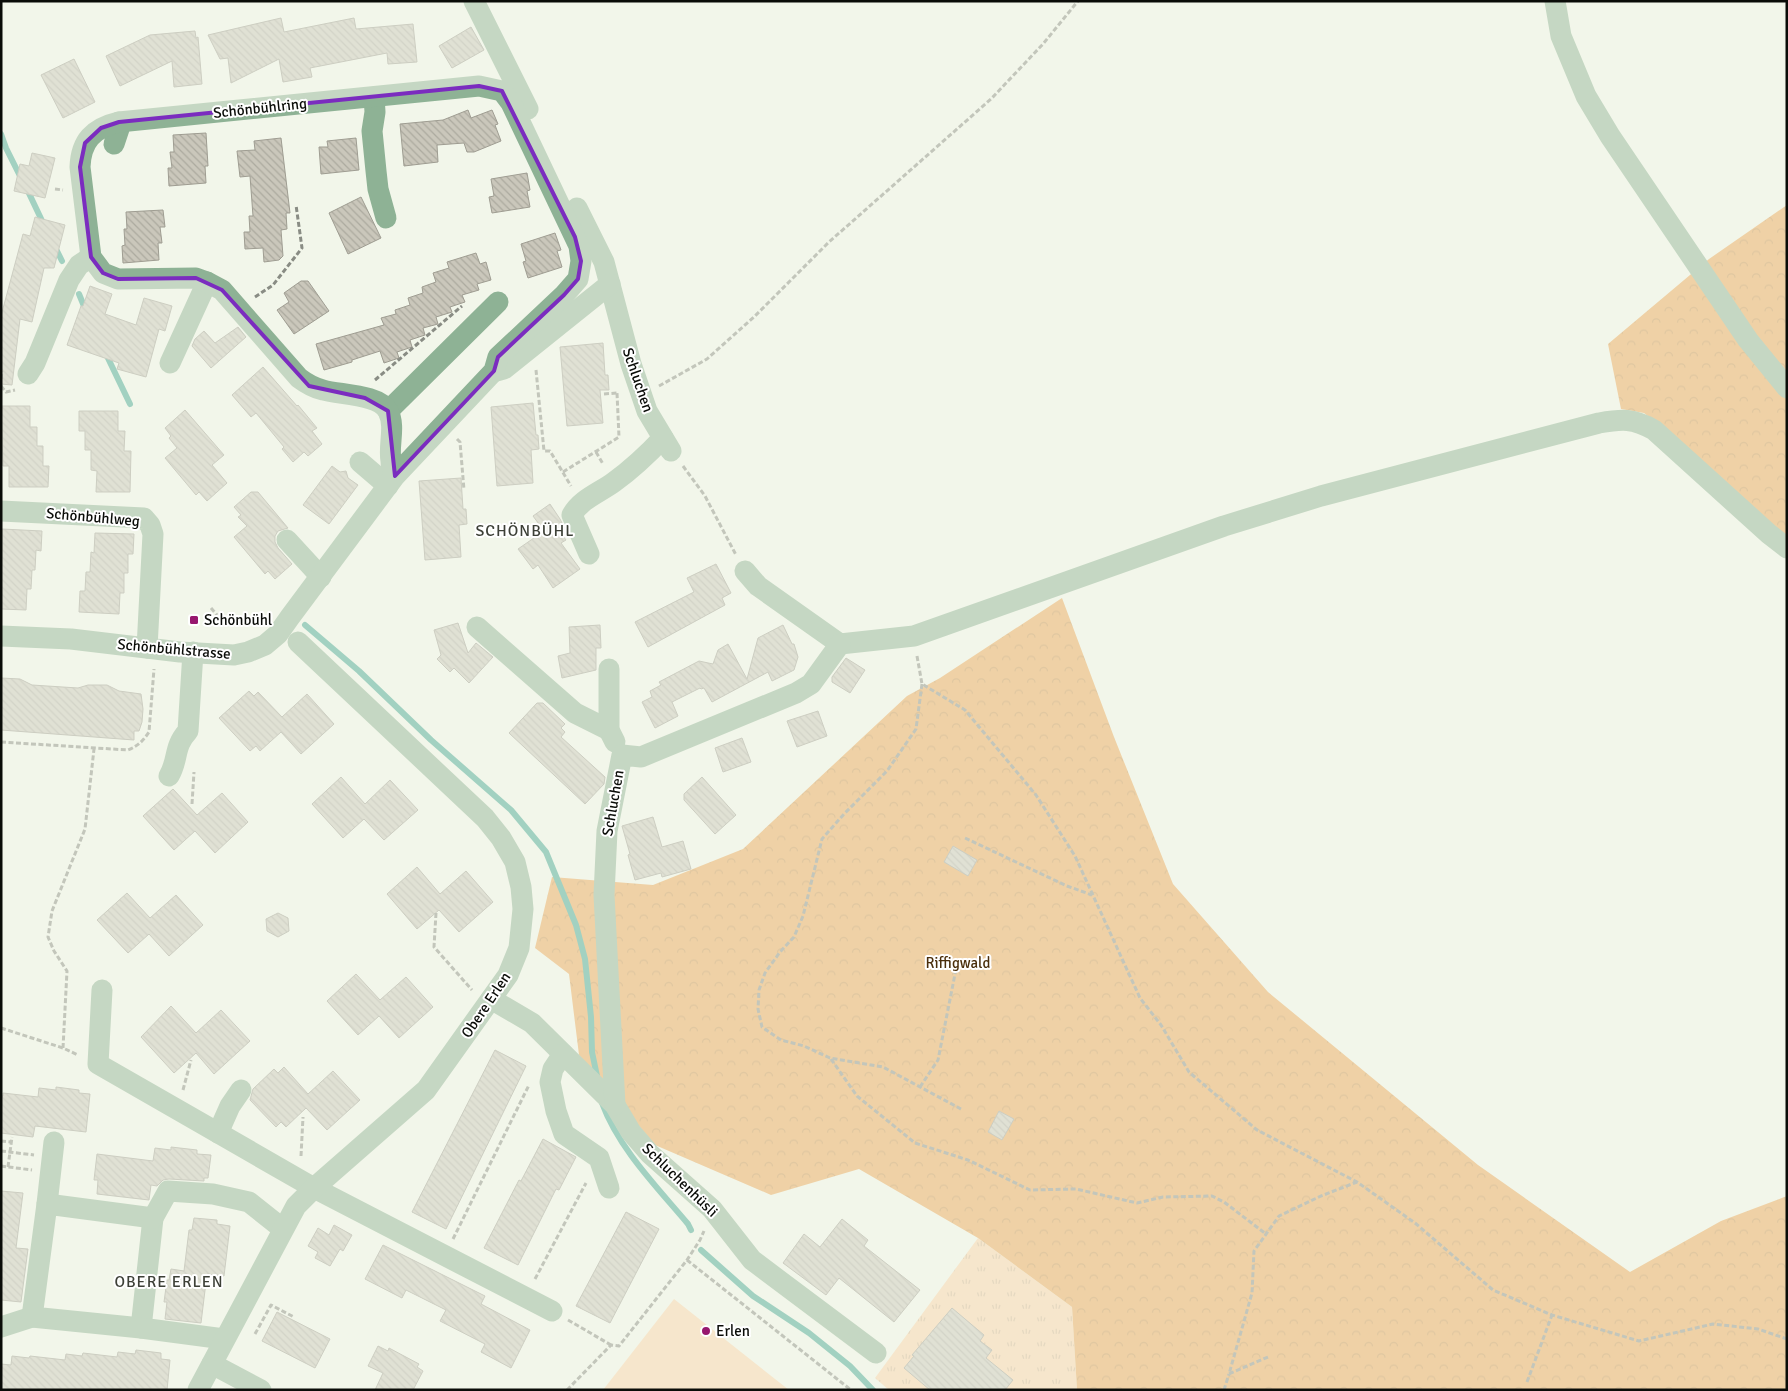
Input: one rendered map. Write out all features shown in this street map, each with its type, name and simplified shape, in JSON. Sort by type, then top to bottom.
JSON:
[{"type":"street","name":"Schluchen","points":[[474,1],[604,262],[631,364],[642,396],[647,410],[667,445]]},
{"type":"street","points":[[1556,1],[1561,36],[1586,96],[1610,136],[1748,340],[1787,388]]},
{"type":"street","name":"Schönbühlring","points":[[91,257],[80,168],[81,157],[86,143],[100,128],[119,122],[479,86],[502,91],[511,103],[580,249],[581,261],[578,279],[564,295],[498,357],[494,371],[392,481],[335,558]]},
{"type":"street","points":[[374,96],[375,112],[372,131],[378,189],[386,218]]},
{"type":"street","points":[[114,144],[119,129],[119,122]]},
{"type":"street","points":[[28,374],[35,363],[68,280],[78,265],[91,257],[103,273],[118,279],[196,278],[222,290],[299,378],[309,386],[324,391],[364,398],[381,404],[388,410],[392,433],[390,461],[392,481]]},
{"type":"street","points":[[170,363],[207,282]]},
{"type":"street","points":[[494,371],[504,369],[610,284]]},
{"type":"street","points":[[388,410],[498,302]]},
{"type":"street","points":[[745,571],[758,586],[840,644],[914,636],[1224,526],[1321,496],[1599,423],[1623,419],[1640,422],[1654,430],[1762,528],[1787,548]]},
{"type":"street","points":[[589,554],[572,515],[578,506],[614,482],[641,460],[667,445]]},
{"type":"street","points":[[360,462],[392,481]]},
{"type":"street","name":"Schönbühlweg","points":[[1,511],[144,518],[150,525],[153,534],[151,648]]},
{"type":"street","points":[[287,540],[321,577]]},
{"type":"street","name":"Schönbühlstrasse","points":[[1,636],[71,639],[193,652],[234,654],[248,652],[265,645],[278,634],[335,558]]},
{"type":"street","points":[[477,627],[575,713],[609,730]]},
{"type":"street","name":"Obere Erlen","points":[[198,1390],[296,1206],[426,1090],[508,975],[519,948],[523,909],[521,887],[514,862],[501,838],[485,818],[298,642]]},
{"type":"street","name":"Schluchen","points":[[615,1105],[604,894],[607,831],[622,756],[641,757],[796,693],[811,684],[840,644]]},
{"type":"street","points":[[169,776],[174,767],[180,739],[188,731],[193,652]]},
{"type":"street","points":[[609,669],[609,730],[622,756]]},
{"type":"street","points":[[102,990],[98,1064],[314,1188],[552,1311]]},
{"type":"street","name":"Schluchenhüsli","points":[[489,1002],[532,1023],[615,1105],[631,1132],[650,1154],[712,1209],[752,1260],[876,1353]]},
{"type":"street","points":[[563,1054],[554,1069],[550,1082],[556,1112],[564,1134],[599,1158],[609,1188]]},
{"type":"street","points":[[218,1133],[230,1106],[241,1090]]},
{"type":"street","points":[[32,1317],[52,1157]]},
{"type":"street","points":[[141,1328],[152,1218],[168,1191],[213,1194],[249,1202],[283,1229]]},
{"type":"street","points":[[47,1204],[152,1218]]},
{"type":"street","points":[[1,1327],[32,1317],[224,1339]]},
{"type":"street","points":[[212,1364],[261,1390]]},
{"type":"path","points":[[642,396],[707,359],[754,317],[829,242],[991,99],[1043,44],[1078,1]]},
{"type":"path","points":[[238,309],[273,285],[302,248],[296,205]]},
{"type":"path","points":[[374,382],[466,303]]},
{"type":"path","points":[[531,364],[535,369],[544,451],[550,451],[582,503]]},
{"type":"path","points":[[1,379],[2,371]]},
{"type":"path","points":[[563,472],[620,437],[617,386]]},
{"type":"path","points":[[604,394],[617,393]]},
{"type":"path","points":[[456,438],[460,442],[464,490]]},
{"type":"path","points":[[667,445],[705,496],[745,571]]},
{"type":"path","points":[[211,608],[217,615]]},
{"type":"path","points":[[914,636],[922,684],[916,729],[887,771],[822,839],[803,916],[794,936],[765,973],[759,990],[758,1009],[762,1027],[782,1040],[804,1046],[830,1058],[883,1067],[961,1109]]},
{"type":"path","points":[[1,742],[94,749],[128,750],[136,747],[149,732],[151,648]]},
{"type":"path","points":[[922,684],[965,710],[1036,795],[1076,856],[1140,998],[1160,1025],[1189,1072],[1257,1130],[1358,1182],[1415,1223],[1493,1290],[1552,1316],[1639,1341],[1713,1324],[1758,1329],[1787,1339]]},
{"type":"path","points":[[63,1048],[68,971],[54,951],[48,937],[52,911],[85,828],[94,749]]},
{"type":"path","points":[[965,838],[1067,886],[1092,895]]},
{"type":"path","points":[[436,913],[434,947],[480,999],[489,1002]]},
{"type":"path","points":[[920,1087],[938,1060],[958,964]]},
{"type":"path","points":[[1,1028],[63,1048],[98,1064]]},
{"type":"path","points":[[830,1058],[856,1096],[915,1143],[968,1160],[1030,1190],[1076,1189],[1137,1203],[1163,1198],[1212,1196],[1224,1202],[1266,1234]]},
{"type":"path","points":[[173,1108],[184,1089],[190,1060]]},
{"type":"path","points":[[450,1244],[531,1082],[550,1082]]},
{"type":"path","points":[[300,1161],[303,1117]]},
{"type":"path","points":[[8,1166],[12,1137]]},
{"type":"path","points":[[1,1141],[12,1142]]},
{"type":"path","points":[[1,1151],[52,1157]]},
{"type":"path","points":[[1,1166],[52,1157]]},
{"type":"path","points":[[530,1287],[599,1158]]},
{"type":"path","points":[[1224,1390],[1252,1293],[1254,1251],[1279,1216],[1321,1196],[1358,1182]]},
{"type":"path","points":[[552,1311],[611,1345],[619,1346],[687,1260],[700,1240],[712,1209]]},
{"type":"path","points":[[687,1260],[851,1390]]},
{"type":"path","points":[[255,1334],[271,1305],[294,1317]]},
{"type":"path","points":[[1527,1382],[1552,1316]]},
{"type":"path","points":[[567,1390],[611,1345]]},
{"type":"path","points":[[1229,1374],[1268,1357]]},
{"type":"highlighted area","points":[[479,86],[502,91],[575,237],[581,261],[578,279],[564,295],[498,357],[494,371],[395,476],[388,411],[365,398],[309,386],[222,290],[196,278],[118,279],[103,273],[91,257],[80,167],[85,143],[101,128],[119,122]]},
{"type":"green space","points":[[1787,205],[1787,542],[1668,432],[1644,413],[1621,409],[1608,344],[1709,259]]},
{"type":"green space","name":"Riffigwald","points":[[1062,598],[1114,737],[1173,884],[1268,992],[1478,1165],[1630,1272],[1721,1221],[1787,1196],[1787,1390],[1077,1390],[1072,1307],[978,1238],[859,1169],[771,1195],[655,1145],[579,1055],[569,974],[535,948],[552,877],[653,885],[743,849],[907,696],[940,678]]},
{"type":"green space","points":[[978,1238],[1072,1307],[1077,1390],[889,1390],[875,1378]]},
{"type":"green space","points":[[674,1299],[789,1390],[603,1390]]},
{"type":"building","points":[[281,18],[284,32],[354,18],[356,29],[413,24],[417,62],[388,64],[387,53],[310,68],[312,77],[283,82],[279,59],[231,83],[228,58],[220,59],[208,35]]},
{"type":"building","points":[[471,27],[484,50],[452,68],[439,46]]},
{"type":"building","points":[[195,31],[196,38],[198,37],[202,84],[174,87],[172,61],[120,86],[106,56],[150,35]]},
{"type":"building","points":[[74,59],[95,102],[63,118],[41,75]]},
{"type":"building","points":[[468,110],[471,118],[492,110],[498,124],[495,125],[501,141],[474,152],[467,152],[464,143],[437,145],[438,162],[404,166],[400,124],[443,120]]},
{"type":"building","points":[[206,133],[208,166],[205,166],[206,183],[169,186],[168,168],[172,168],[170,152],[174,152],[173,135]]},
{"type":"building","points":[[281,138],[290,213],[286,213],[287,229],[281,230],[283,256],[279,260],[264,262],[263,248],[245,249],[244,232],[250,232],[249,216],[253,216],[250,176],[240,177],[237,151],[255,150],[254,141]]},
{"type":"building","points":[[356,138],[359,170],[321,174],[319,147],[328,147],[327,141]]},
{"type":"building","points":[[32,153],[55,158],[45,198],[14,191],[20,164],[29,166]]},
{"type":"building","points":[[527,173],[530,190],[527,191],[530,207],[492,213],[489,197],[494,196],[491,179]]},
{"type":"building","points":[[361,197],[381,238],[348,254],[329,213]]},
{"type":"building","points":[[163,210],[165,227],[160,227],[162,243],[158,243],[159,260],[123,263],[124,229],[127,229],[126,212]]},
{"type":"building","points":[[35,217],[65,225],[54,268],[44,268],[32,322],[20,319],[12,385],[1,384],[1,316],[23,234],[30,236]]},
{"type":"building","points":[[555,233],[561,250],[557,251],[562,267],[528,278],[523,262],[526,261],[521,244]]},
{"type":"building","points":[[476,253],[480,264],[486,262],[491,280],[477,284],[479,290],[462,295],[465,302],[450,307],[452,312],[436,317],[438,324],[423,328],[425,335],[410,340],[412,347],[397,352],[399,358],[384,363],[380,351],[324,370],[316,344],[384,325],[381,318],[396,314],[395,310],[410,305],[408,298],[423,293],[422,287],[436,282],[433,273],[449,268],[447,262]]},
{"type":"building","points":[[301,281],[308,281],[329,311],[294,334],[277,310],[289,302],[284,293]]},
{"type":"building","points":[[90,286],[112,294],[105,314],[136,325],[144,298],[172,306],[165,331],[159,329],[146,377],[117,369],[119,363],[67,345]]},
{"type":"building","points":[[238,327],[246,337],[211,368],[192,346],[195,339],[204,331],[215,343]]},
{"type":"building","points":[[603,343],[605,375],[608,375],[609,390],[600,390],[603,423],[567,426],[560,347]]},
{"type":"building","points":[[263,367],[317,428],[312,431],[322,444],[308,456],[304,452],[293,462],[282,449],[284,447],[256,413],[251,417],[232,395]]},
{"type":"building","points":[[533,403],[539,449],[531,450],[533,483],[497,486],[491,407]]},
{"type":"building","points":[[1,406],[30,406],[30,427],[37,427],[37,446],[43,446],[43,466],[49,466],[48,487],[9,487],[9,466],[3,466]]},
{"type":"building","points":[[185,410],[224,455],[212,465],[227,483],[207,501],[199,492],[196,495],[165,458],[177,448],[169,438],[171,436],[165,428]]},
{"type":"building","points":[[79,411],[118,411],[118,431],[125,431],[124,451],[131,451],[130,492],[96,492],[97,471],[91,470],[91,450],[85,450],[85,431],[79,431]]},
{"type":"building","points":[[332,466],[340,472],[346,471],[348,478],[358,485],[329,524],[303,505]]},
{"type":"building","points":[[461,478],[463,509],[466,509],[467,524],[459,525],[461,557],[425,560],[419,481]]},
{"type":"building","points":[[251,492],[258,492],[288,528],[278,531],[275,536],[275,542],[292,564],[275,579],[268,571],[265,574],[234,537],[247,526],[238,517],[241,515],[234,507]]},
{"type":"building","points":[[550,504],[565,529],[560,532],[566,540],[561,543],[580,569],[553,588],[538,565],[533,569],[518,549],[544,531],[533,516]]},
{"type":"building","points":[[2,529],[42,531],[41,551],[36,550],[35,570],[32,570],[31,589],[27,589],[26,610],[1,609]]},
{"type":"building","points":[[95,533],[134,534],[133,554],[128,554],[128,573],[124,573],[124,593],[120,593],[119,614],[79,612],[80,591],[85,591],[86,572],[90,572],[91,552],[94,553]]},
{"type":"building","points":[[716,564],[731,593],[722,598],[725,605],[648,647],[635,622],[694,592],[687,578]]},
{"type":"building","points":[[458,623],[468,653],[476,643],[493,657],[469,683],[454,668],[450,672],[437,659],[441,655],[434,630]]},
{"type":"building","points":[[600,625],[601,648],[596,648],[596,670],[562,678],[558,656],[570,653],[569,627]]},
{"type":"building","points":[[783,625],[792,644],[794,644],[798,657],[794,670],[772,681],[768,672],[712,702],[704,688],[700,688],[672,702],[678,716],[655,728],[642,702],[652,697],[650,691],[661,685],[659,682],[699,661],[713,664],[718,650],[728,644],[747,679],[758,638]]},
{"type":"building","points":[[846,658],[865,670],[850,693],[832,682],[832,677]]},
{"type":"building","points":[[1,678],[20,679],[32,685],[78,688],[88,685],[107,685],[119,691],[141,694],[143,709],[139,731],[134,731],[134,740],[1,730]]},
{"type":"building","points":[[249,691],[254,696],[258,692],[282,717],[307,694],[334,724],[301,754],[281,732],[260,751],[256,746],[250,751],[219,718]]},
{"type":"building","points":[[537,703],[543,703],[565,724],[561,728],[565,732],[561,737],[605,777],[604,784],[585,804],[509,733]]},
{"type":"building","points":[[818,711],[827,736],[797,747],[787,721]]},
{"type":"building","points":[[742,738],[751,762],[723,772],[715,748]]},
{"type":"building","points":[[341,777],[365,804],[390,780],[418,810],[384,840],[364,819],[343,838],[312,804]]},
{"type":"building","points":[[702,777],[736,815],[715,834],[684,800],[684,794]]},
{"type":"building","points":[[173,789],[197,815],[222,793],[248,822],[215,853],[195,831],[174,850],[143,816]]},
{"type":"building","points":[[653,817],[662,847],[683,841],[691,869],[662,877],[661,873],[635,880],[622,826]]},
{"type":"building","points":[[953,846],[977,860],[968,876],[944,862]]},
{"type":"building","points":[[417,867],[440,894],[466,871],[493,902],[459,932],[439,910],[417,929],[387,894]]},
{"type":"building","points":[[127,893],[150,918],[176,895],[203,925],[169,956],[149,934],[128,953],[97,920]]},
{"type":"building","points":[[278,913],[288,918],[289,931],[278,937],[267,931],[266,919]]},
{"type":"building","points":[[356,974],[380,1000],[406,977],[433,1007],[399,1038],[379,1016],[358,1035],[327,1001]]},
{"type":"building","points":[[171,1006],[196,1033],[221,1010],[250,1041],[214,1074],[196,1053],[174,1073],[141,1037]]},
{"type":"building","points":[[495,1050],[526,1066],[446,1229],[412,1212]]},
{"type":"building","points":[[284,1067],[308,1094],[333,1071],[360,1100],[327,1130],[306,1108],[286,1127],[281,1122],[276,1127],[250,1100],[253,1089],[274,1069],[278,1073]]},
{"type":"building","points":[[56,1087],[79,1090],[79,1093],[90,1094],[86,1132],[35,1126],[33,1137],[1,1133],[1,1096],[3,1096],[3,1093],[38,1097],[39,1088],[56,1090]]},
{"type":"building","points":[[999,1111],[1014,1119],[1002,1140],[988,1132]]},
{"type":"building","points":[[543,1139],[576,1157],[559,1190],[556,1189],[518,1265],[484,1248],[519,1180],[521,1181]]},
{"type":"building","points":[[171,1147],[197,1150],[197,1154],[211,1155],[208,1178],[204,1178],[204,1181],[163,1180],[157,1186],[151,1185],[149,1200],[97,1194],[98,1180],[94,1180],[97,1154],[153,1161],[155,1148],[171,1150]]},
{"type":"building","points":[[1,1191],[23,1193],[16,1248],[28,1249],[21,1302],[1,1300]]},
{"type":"building","points":[[626,1212],[659,1229],[610,1323],[576,1306]]},
{"type":"building","points":[[194,1218],[217,1220],[217,1224],[230,1226],[224,1276],[207,1274],[201,1323],[165,1319],[167,1302],[164,1302],[167,1280],[169,1280],[171,1269],[184,1271],[189,1230],[192,1230]]},
{"type":"building","points":[[842,1219],[868,1240],[864,1246],[920,1290],[894,1322],[839,1278],[826,1295],[783,1263],[804,1234],[820,1247]]},
{"type":"building","points":[[334,1225],[352,1235],[343,1251],[340,1249],[330,1266],[315,1258],[318,1252],[308,1246],[318,1228],[329,1235]]},
{"type":"building","points":[[383,1245],[485,1296],[481,1304],[530,1330],[511,1368],[481,1352],[485,1344],[440,1321],[446,1310],[406,1290],[402,1298],[365,1279]]},
{"type":"building","points":[[952,1308],[984,1335],[980,1341],[992,1350],[986,1358],[1013,1380],[1005,1390],[930,1390],[904,1368],[914,1356],[912,1355]]},
{"type":"building","points":[[277,1312],[330,1339],[315,1368],[262,1341]]},
{"type":"building","points":[[378,1346],[388,1351],[389,1348],[419,1364],[417,1367],[423,1371],[413,1390],[375,1390],[383,1373],[368,1366]]},
{"type":"building","points":[[136,1350],[161,1353],[161,1359],[170,1360],[167,1390],[1,1390],[1,1364],[11,1365],[12,1356],[65,1360],[66,1354],[82,1356],[83,1353],[117,1357],[118,1352],[135,1354]]},
{"type":"waterway","points":[[1,134],[21,178]]},
{"type":"waterway","points":[[26,187],[44,225]]},
{"type":"waterway","points":[[54,245],[62,261]]},
{"type":"waterway","points":[[79,294],[86,311]]},
{"type":"waterway","points":[[106,354],[130,404]]},
{"type":"waterway","points":[[305,625],[359,671],[431,740],[511,810],[546,852],[576,925],[585,959],[591,1017],[592,1052],[597,1076]]},
{"type":"waterway","points":[[602,1103],[609,1120],[629,1152],[691,1230]]},
{"type":"waterway","points":[[701,1250],[753,1296],[809,1333],[850,1366],[873,1390]]},
{"type":"place","name":"Schönbühl","points":[[194,620]]},
{"type":"place","name":"Erlen","points":[[706,1331]]},
{"type":"district","name":"SCHÖNBÜHL","points":[[525,530]]},
{"type":"district","name":"OBERE ERLEN","points":[[169,1281]]}]
